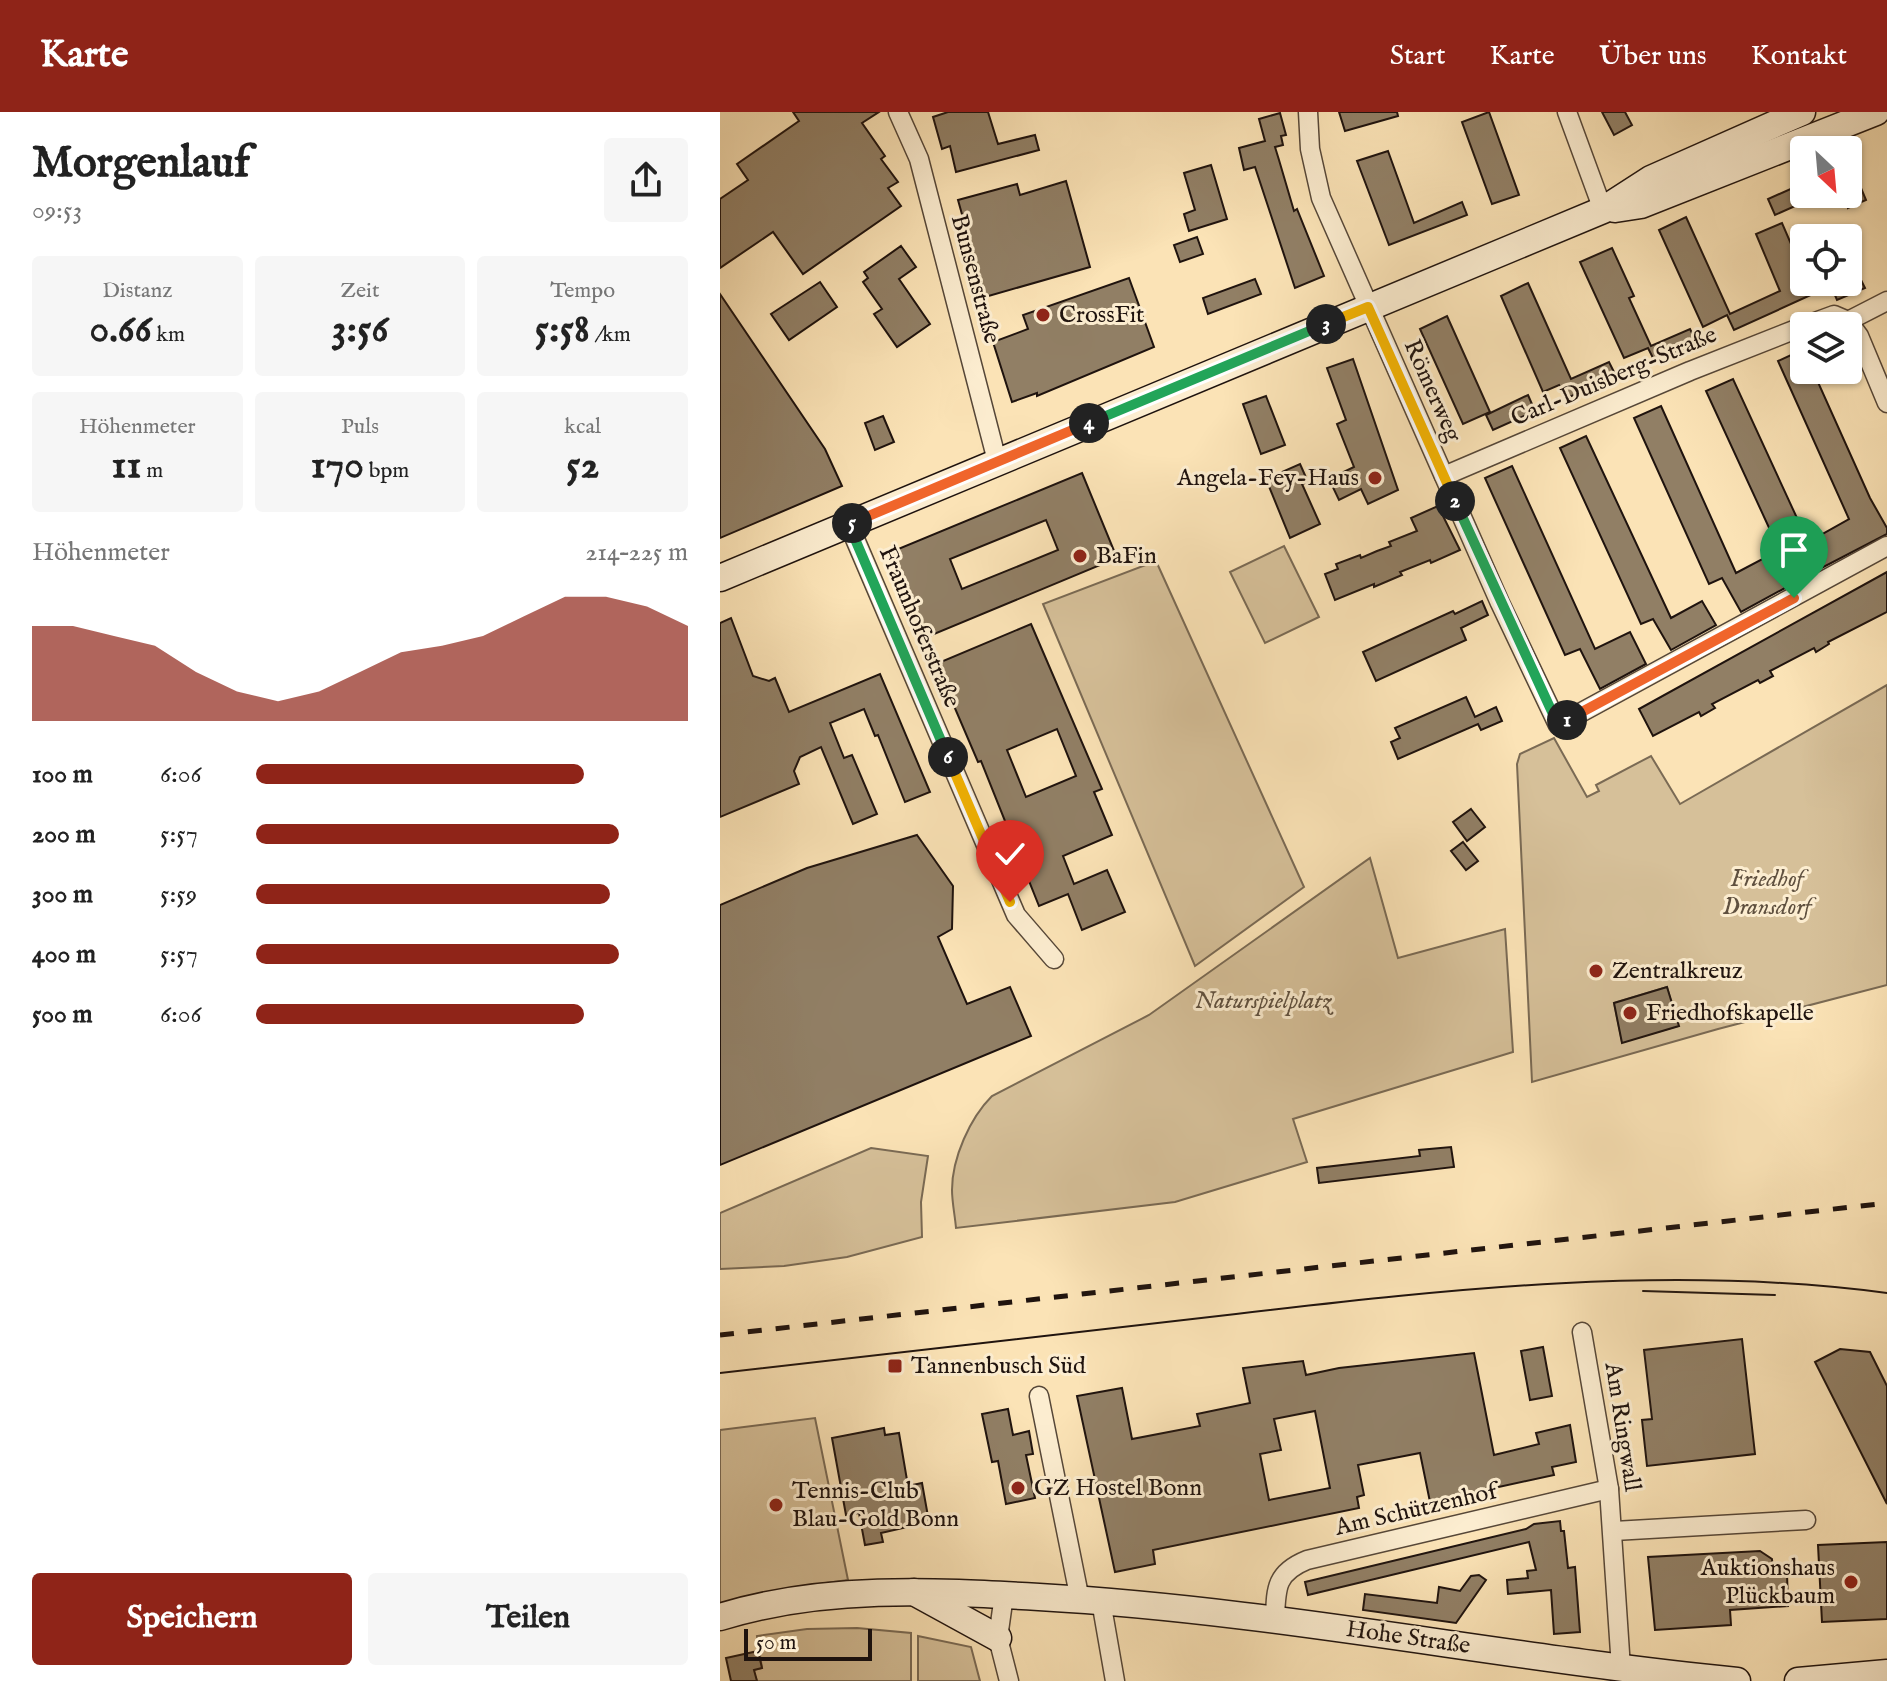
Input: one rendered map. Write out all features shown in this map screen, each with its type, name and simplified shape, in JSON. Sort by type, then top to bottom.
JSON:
[{"type":"main road","points":[[720,578],[1603,210],[1651,179],[1802,112]]},
{"type":"main road","points":[[1603,210],[1641,205],[1876,112]]},
{"type":"main road","points":[[914,1592],[998,1638]]},
{"type":"main road","name":"Hohe Straße","points":[[720,1617],[797,1599],[914,1592],[1090,1600],[1275,1620],[1737,1681]]},
{"type":"main road","points":[[1798,1681],[1887,1673]]},
{"type":"street","name":"Bunsenstraße","points":[[898,112],[919,159],[997,461]]},
{"type":"street","name":"Römerweg","points":[[1308,112],[1310,149],[1321,198],[1558,725],[1887,546]]},
{"type":"street","points":[[1567,112],[1603,210]]},
{"type":"street","name":"Carl-Duisberg-Straße","points":[[1862,314],[1887,301]]},
{"type":"street","name":"Carl-Duisberg-Straße","points":[[1444,476],[1790,332]]},
{"type":"street","points":[[1862,343],[1887,403]]},
{"type":"street","name":"Fraunhoferstraße","points":[[849,525],[1016,915],[1054,959]]},
{"type":"street","name":"Am Ringwall","points":[[1582,1332],[1614,1531],[1621,1668]]},
{"type":"street","points":[[1039,1396],[1090,1600],[1115,1681]]},
{"type":"street","name":"Am Schützenhof","points":[[1275,1620],[1282,1575],[1291,1566],[1609,1489]]},
{"type":"street","points":[[1614,1531],[1806,1520]]},
{"type":"street","points":[[1004,1595],[998,1638],[1009,1681]]},
{"type":"green space","points":[[1284,546],[1319,617],[1265,643],[1230,572]]},
{"type":"green space","points":[[1156,561],[1304,887],[1195,966],[1043,604]]},
{"type":"green space","name":"Friedhof Dransdorf","points":[[1887,685],[1887,985],[1532,1082],[1517,764],[1520,754],[1554,738],[1587,797],[1599,791],[1596,785],[1651,756],[1680,804]],"holes":[[[1667,987],[1678,1026],[1622,1042],[1614,1003]]]},
{"type":"green space","name":"Naturspielplatz","points":[[1370,858],[1398,958],[1505,929],[1513,1052],[1293,1119],[1307,1162],[1175,1202],[956,1228],[952,1190],[955,1165],[970,1127],[992,1096],[1149,1015]]},
{"type":"green space","points":[[871,1148],[928,1156],[921,1202],[922,1237],[847,1257],[784,1266],[720,1269],[720,1213]]},
{"type":"green space","name":"Tennis-Club Blau-Gold Bonn","points":[[815,1418],[848,1580],[796,1587],[720,1604],[720,1430]]},
{"type":"green space","points":[[857,1628],[911,1633],[911,1681],[757,1681],[753,1670],[762,1668],[757,1636],[807,1629]]},
{"type":"green space","points":[[918,1636],[971,1647],[980,1681],[918,1681]]},
{"type":"building","points":[[793,112],[879,112],[862,123],[885,156],[881,159],[898,182],[888,188],[901,206],[803,274],[773,232],[720,268],[720,199],[748,180],[737,164],[799,121]]},
{"type":"building","points":[[948,112],[988,112],[998,144],[1035,135],[1039,150],[956,172],[950,146],[942,149],[933,117]]},
{"type":"building","points":[[1339,112],[1397,112],[1398,116],[1345,131]]},
{"type":"building","points":[[1489,112],[1519,195],[1492,204],[1462,122]]},
{"type":"building","points":[[1602,112],[1625,112],[1632,125],[1614,135]]},
{"type":"building","points":[[1280,113],[1286,135],[1281,136],[1283,145],[1275,147],[1294,211],[1297,209],[1324,276],[1295,288],[1255,167],[1244,170],[1239,148],[1265,141],[1259,119]]},
{"type":"building","points":[[1388,151],[1414,223],[1462,202],[1467,215],[1389,245],[1357,161]]},
{"type":"building","points":[[1211,165],[1227,219],[1189,231],[1184,214],[1195,210],[1184,173]]},
{"type":"building","points":[[1066,181],[1090,267],[985,297],[958,200],[1017,184],[1020,195]]},
{"type":"building","points":[[1790,189],[1791,208],[1775,215],[1768,199]]},
{"type":"building","points":[[1686,217],[1730,314],[1780,291],[1756,234],[1782,223],[1790,242],[1790,296],[1809,296],[1734,330],[1727,315],[1703,327],[1659,230]]},
{"type":"building","points":[[1197,237],[1203,254],[1180,262],[1174,245]]},
{"type":"building","points":[[901,246],[916,267],[899,279],[930,324],[897,347],[874,314],[882,309],[863,282],[868,278],[864,272]]},
{"type":"building","points":[[1612,248],[1634,296],[1629,298],[1651,346],[1690,329],[1697,343],[1655,362],[1648,348],[1624,358],[1580,262]]},
{"type":"building","points":[[1129,278],[1154,347],[1037,396],[1037,393],[1012,402],[993,342],[1028,329],[1023,315]]},
{"type":"building","points":[[1255,279],[1261,294],[1208,314],[1203,298]]},
{"type":"building","points":[[820,282],[837,307],[789,340],[771,314]]},
{"type":"building","points":[[1528,283],[1571,379],[1609,362],[1616,376],[1565,399],[1559,385],[1543,392],[1501,296]]},
{"type":"building","points":[[720,294],[825,449],[842,486],[720,538]]},
{"type":"building","points":[[1447,316],[1490,412],[1463,424],[1420,329]]},
{"type":"building","points":[[1790,355],[1790,384],[1819,384],[1870,498],[1887,528],[1887,534],[1810,574],[1790,538],[1777,545],[1706,391],[1733,379],[1808,542],[1849,519],[1778,361]]},
{"type":"building","points":[[1353,359],[1398,490],[1368,504],[1361,489],[1339,500],[1329,479],[1354,467],[1337,424],[1346,420],[1327,368]]},
{"type":"building","points":[[1528,395],[1535,411],[1493,430],[1486,415]]},
{"type":"building","points":[[1266,396],[1285,445],[1261,454],[1243,404]]},
{"type":"building","points":[[1661,406],[1736,573],[1768,556],[1785,588],[1741,612],[1722,578],[1709,584],[1634,418]]},
{"type":"building","points":[[883,416],[894,442],[875,450],[865,423]]},
{"type":"building","points":[[1586,436],[1671,618],[1702,601],[1716,625],[1671,650],[1653,619],[1641,624],[1560,448]]},
{"type":"building","points":[[1300,464],[1308,482],[1302,484],[1320,524],[1290,538],[1266,479]]},
{"type":"building","points":[[1512,466],[1595,649],[1630,632],[1646,664],[1600,689],[1580,649],[1565,655],[1485,478]]},
{"type":"building","name":"BaFin","points":[[1082,473],[1117,558],[927,637],[891,552]],"holes":[[[1046,520],[1058,550],[962,589],[950,559]]]},
{"type":"building","points":[[1438,506],[1460,550],[1400,572],[1402,575],[1374,587],[1374,584],[1335,600],[1325,574],[1338,569],[1336,564],[1391,546],[1389,542],[1417,531],[1411,518]]},
{"type":"building","points":[[1887,572],[1887,612],[1828,642],[1816,652],[1814,648],[1770,671],[1773,676],[1760,683],[1758,680],[1712,704],[1715,708],[1701,716],[1699,712],[1653,736],[1639,709]]},
{"type":"building","points":[[1482,601],[1488,615],[1461,628],[1466,640],[1376,681],[1363,652]]},
{"type":"building","points":[[731,618],[753,676],[769,681],[775,678],[789,712],[880,674],[930,792],[905,802],[864,709],[830,723],[844,758],[852,755],[877,814],[853,824],[821,747],[800,757],[794,771],[799,784],[720,817],[720,623]]},
{"type":"building","points":[[1031,624],[1102,789],[1094,792],[1112,835],[1063,856],[1074,884],[1107,870],[1125,912],[1082,930],[1068,894],[1039,906],[981,761],[978,762],[936,664]],"holes":[[[1057,729],[1076,776],[1026,797],[1007,750]]]},
{"type":"building","points":[[1466,697],[1475,717],[1496,707],[1502,721],[1481,730],[1478,724],[1398,759],[1391,742],[1400,738],[1395,728]]},
{"type":"building","points":[[1471,809],[1485,827],[1467,841],[1453,822]]},
{"type":"building","points":[[917,835],[953,886],[952,929],[938,937],[967,1004],[1010,987],[1031,1036],[720,1165],[720,905],[807,868]]},
{"type":"building","points":[[1463,842],[1478,861],[1466,870],[1451,851]]},
{"type":"building","name":"Friedhofskapelle","points":[[1667,987],[1679,1026],[1622,1043],[1614,1003]]},
{"type":"building","points":[[1451,1147],[1454,1167],[1319,1183],[1317,1168],[1420,1156],[1419,1150]]},
{"type":"building","points":[[1742,1339],[1755,1454],[1647,1466],[1642,1420],[1652,1419],[1644,1350]]},
{"type":"building","points":[[1543,1347],[1552,1396],[1530,1400],[1521,1351]]},
{"type":"building","points":[[1840,1349],[1870,1352],[1887,1386],[1887,1504],[1815,1362]]},
{"type":"building","points":[[1474,1353],[1494,1455],[1539,1444],[1536,1433],[1570,1425],[1576,1462],[1552,1467],[1554,1475],[1430,1502],[1420,1453],[1358,1465],[1364,1495],[1357,1497],[1359,1508],[1153,1550],[1155,1564],[1115,1572],[1077,1396],[1122,1388],[1132,1439],[1200,1426],[1197,1414],[1250,1403],[1243,1368],[1303,1361],[1306,1375],[1339,1368]],"holes":[[[1315,1411],[1330,1488],[1269,1500],[1260,1454],[1281,1450],[1274,1419]]]},
{"type":"building","points":[[1008,1409],[1013,1435],[1029,1431],[1033,1454],[1026,1455],[1035,1498],[1006,1504],[998,1461],[992,1462],[982,1414]]},
{"type":"building","points":[[884,1428],[885,1435],[899,1433],[908,1486],[922,1483],[929,1522],[881,1533],[883,1542],[865,1545],[859,1513],[846,1515],[832,1438]]},
{"type":"building","points":[[1560,1521],[1568,1568],[1575,1567],[1580,1632],[1554,1634],[1551,1590],[1508,1594],[1507,1580],[1528,1578],[1527,1571],[1536,1570],[1529,1542],[1308,1595],[1305,1582],[1526,1529],[1534,1524]]},
{"type":"building","name":"Auktionshaus Plückbaum","points":[[1887,1542],[1887,1619],[1822,1622],[1818,1545]]},
{"type":"building","points":[[1760,1551],[1772,1559],[1773,1574],[1787,1573],[1788,1606],[1730,1610],[1731,1625],[1655,1630],[1648,1557]]},
{"type":"building","points":[[1479,1575],[1486,1580],[1456,1623],[1363,1610],[1365,1594],[1437,1603],[1439,1587],[1460,1591],[1471,1576]]},
{"type":"building","points":[[758,1651],[762,1668],[754,1670],[757,1681],[731,1681],[726,1658]]},
{"type":"tram line","points":[[720,1373],[1398,1296],[1561,1283],[1724,1281],[1887,1293]]},
{"type":"tram line","points":[[1643,1291],[1775,1295]]},
{"type":"railway","points":[[720,1335],[1887,1203]]},
{"type":"place","name":"CrossFit","points":[[1043,315]]},
{"type":"place","name":"Angela-Fey-Haus","points":[[1375,478]]},
{"type":"place","name":"BaFin","points":[[1080,556]]},
{"type":"place","name":"Zentralkreuz","points":[[1596,971]]},
{"type":"place","name":"Friedhofskapelle","points":[[1630,1013]]},
{"type":"place","name":"Tannenbusch Süd","points":[[895,1366]]},
{"type":"place","name":"GZ Hostel Bonn","points":[[1018,1488]]},
{"type":"place","name":"Tennis-Club Blau-Gold Bonn","points":[[776,1505]]},
{"type":"place","name":"Auktionshaus Plückbaum","points":[[1851,1582]]},
{"type":"route","points":[[1010,902],[849,525],[1368,307],[1558,725],[1794,598]]}]
